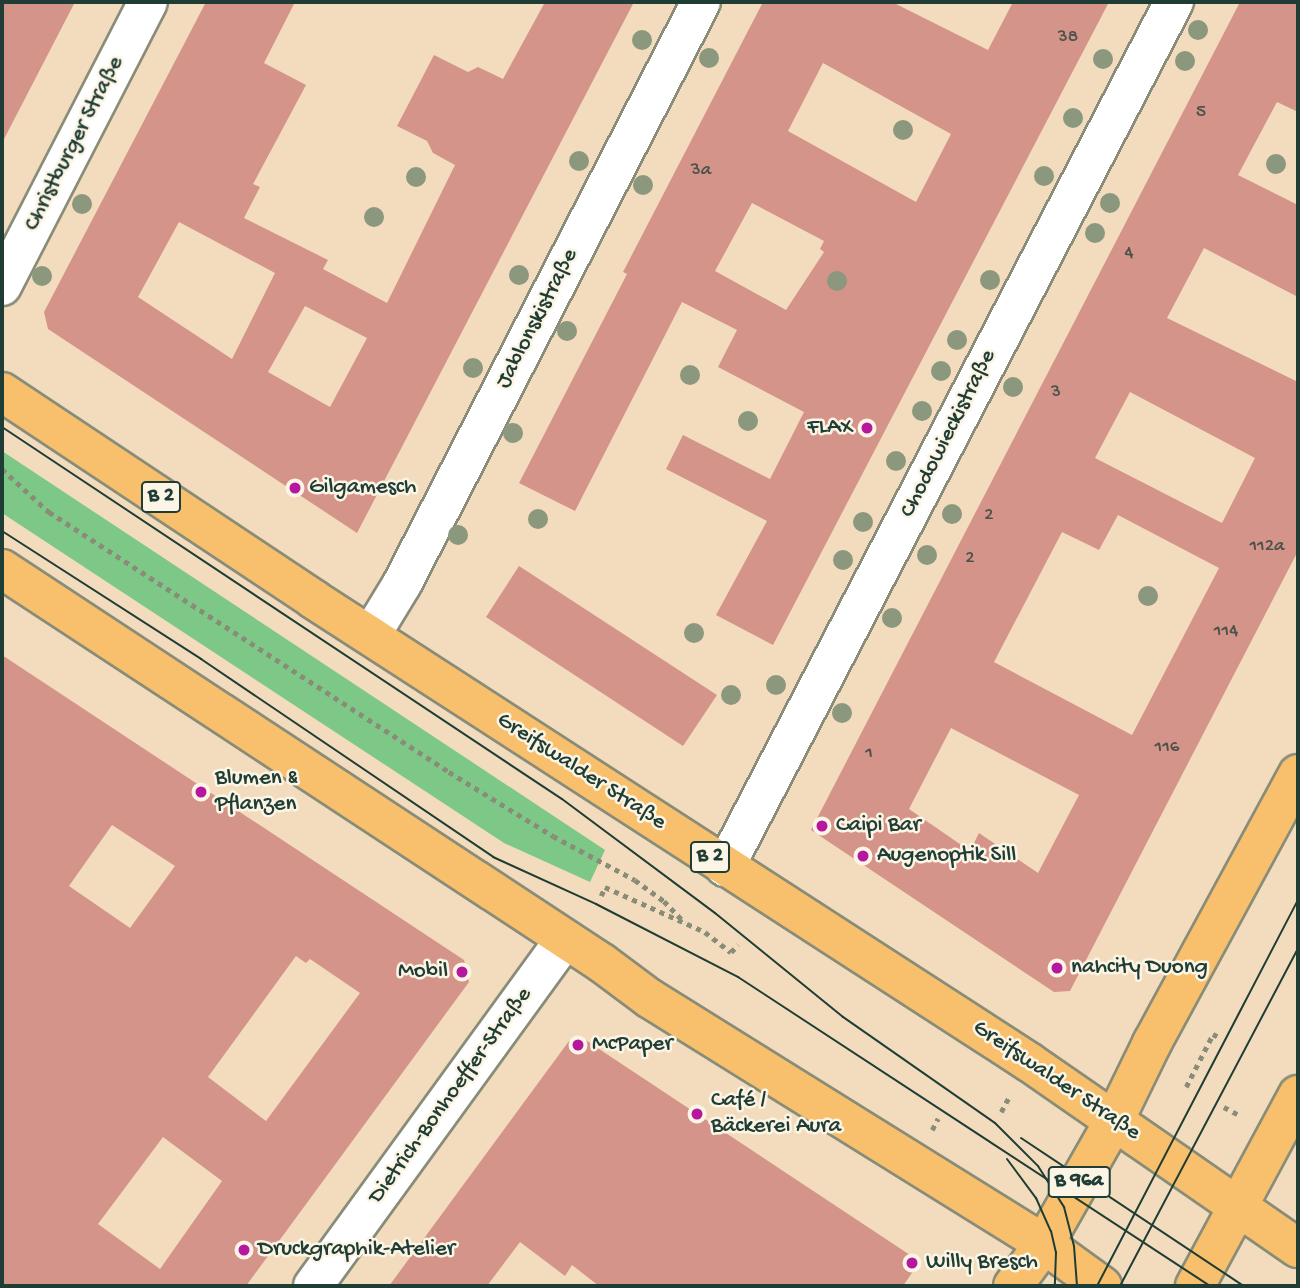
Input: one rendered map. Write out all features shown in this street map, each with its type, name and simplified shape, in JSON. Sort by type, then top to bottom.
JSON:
[{"type":"main road","name":"Greifswalder Straße","points":[[2,392],[725,867],[1021,1056],[1298,1248]]},
{"type":"main road","points":[[2,569],[602,963],[649,998],[1044,1244],[1102,1286]]},
{"type":"main road","name":"B 96a","points":[[1013,1286],[1044,1244],[1114,1121],[1152,1043],[1298,775]]},
{"type":"main road","points":[[1195,1286],[1240,1209],[1298,1095]]},
{"type":"street","name":"Christburger Straße","points":[[2,286],[148,2]]},
{"type":"street","name":"Jablonskistraße","points":[[371,635],[402,584],[701,2]]},
{"type":"street","name":"Chodowieckistraße","points":[[725,867],[1174,2]]},
{"type":"street","name":"Dietrich-Bonhoeffer-Straße","points":[[313,1286],[565,940]]},
{"type":"path","points":[[2,469],[49,512],[449,772],[553,836],[635,880],[664,901],[685,923]]},
{"type":"path","points":[[601,896],[605,887],[705,932],[731,952],[738,945]]},
{"type":"path","points":[[1179,1084],[1188,1088],[1213,1034],[1219,1037]]},
{"type":"path","points":[[1224,1107],[1248,1119]]},
{"type":"green space","points":[[2,451],[605,850],[590,882],[504,843],[2,513]]},
{"type":"building","points":[[2,2],[75,2],[2,143]]},
{"type":"building","points":[[206,2],[295,2],[264,63],[306,85],[253,184],[260,187],[244,218],[328,260],[323,269],[387,303],[455,165],[433,153],[427,141],[397,126],[434,55],[468,72],[478,67],[503,79],[545,2],[634,2],[357,533],[48,329],[44,312]],"holes":[[[179,222],[275,273],[232,359],[138,297]],[[305,306],[367,338],[330,407],[268,372]]]},
{"type":"building","points":[[763,2],[892,2],[988,50],[1013,2],[1109,2],[773,645],[716,615],[767,521],[666,469],[683,435],[770,479],[804,412],[718,367],[737,330],[682,302],[575,511],[519,483],[627,274],[623,272]],"holes":[[[823,63],[951,134],[916,202],[788,131]],[[752,203],[824,241],[820,249],[824,252],[786,310],[715,271]]]},
{"type":"building","points":[[1240,2],[1298,2],[1298,112],[1277,102],[1238,175],[1298,205],[1298,297],[1204,248],[1167,318],[1298,382],[1298,551],[1070,991],[1054,992],[811,830]],"holes":[[[1130,392],[1255,458],[1222,523],[1095,458]],[[1118,515],[1219,568],[1132,735],[994,662],[1062,532],[1099,550]],[[951,728],[1079,795],[1038,873],[979,833],[970,851],[909,809]]]},
{"type":"building","points":[[519,566],[717,695],[683,746],[486,617]]},
{"type":"building","points":[[2,655],[464,960],[469,982],[246,1286],[2,1286]],"holes":[[[112,825],[175,866],[130,928],[69,886]],[[296,956],[306,963],[310,959],[360,993],[266,1121],[208,1077]],[[163,1137],[222,1181],[160,1269],[98,1224]]]},
{"type":"building","points":[[584,1039],[910,1255],[914,1270],[903,1286],[599,1286],[572,1265],[565,1276],[520,1242],[487,1286],[389,1286],[569,1041]]},
{"type":"tram line","points":[[2,427],[562,799],[715,913],[843,1017],[995,1123],[1038,1166],[1064,1207],[1074,1246],[1077,1286]]},
{"type":"tram line","points":[[2,531],[201,659],[493,857],[596,904],[738,977],[1210,1286]]},
{"type":"tram line","points":[[1097,1286],[1298,900]]},
{"type":"tram line","points":[[1120,1286],[1298,949]]},
{"type":"tram line","points":[[1021,1138],[1244,1286]]},
{"type":"tram line","points":[[1007,1159],[1036,1198],[1051,1231],[1056,1252],[1055,1286]]},
{"type":"place","name":"FLAX","points":[[867,428]]},
{"type":"place","name":"Gilgamesch","points":[[295,488]]},
{"type":"place","name":"Blumen & Pflanzen","points":[[201,792]]},
{"type":"place","name":"Caipi Bar","points":[[822,826]]},
{"type":"place","name":"Augenoptik Sill","points":[[863,856]]},
{"type":"place","name":"nahcity Duong","points":[[1057,968]]},
{"type":"place","name":"Mobil","points":[[462,972]]},
{"type":"place","name":"McPaper","points":[[578,1045]]},
{"type":"place","name":"Café / Bäckerei Aura","points":[[697,1114]]},
{"type":"place","name":"Druckgraphik-Atelier","points":[[244,1250]]},
{"type":"place","name":"Willy Bresch","points":[[912,1263]]}]
